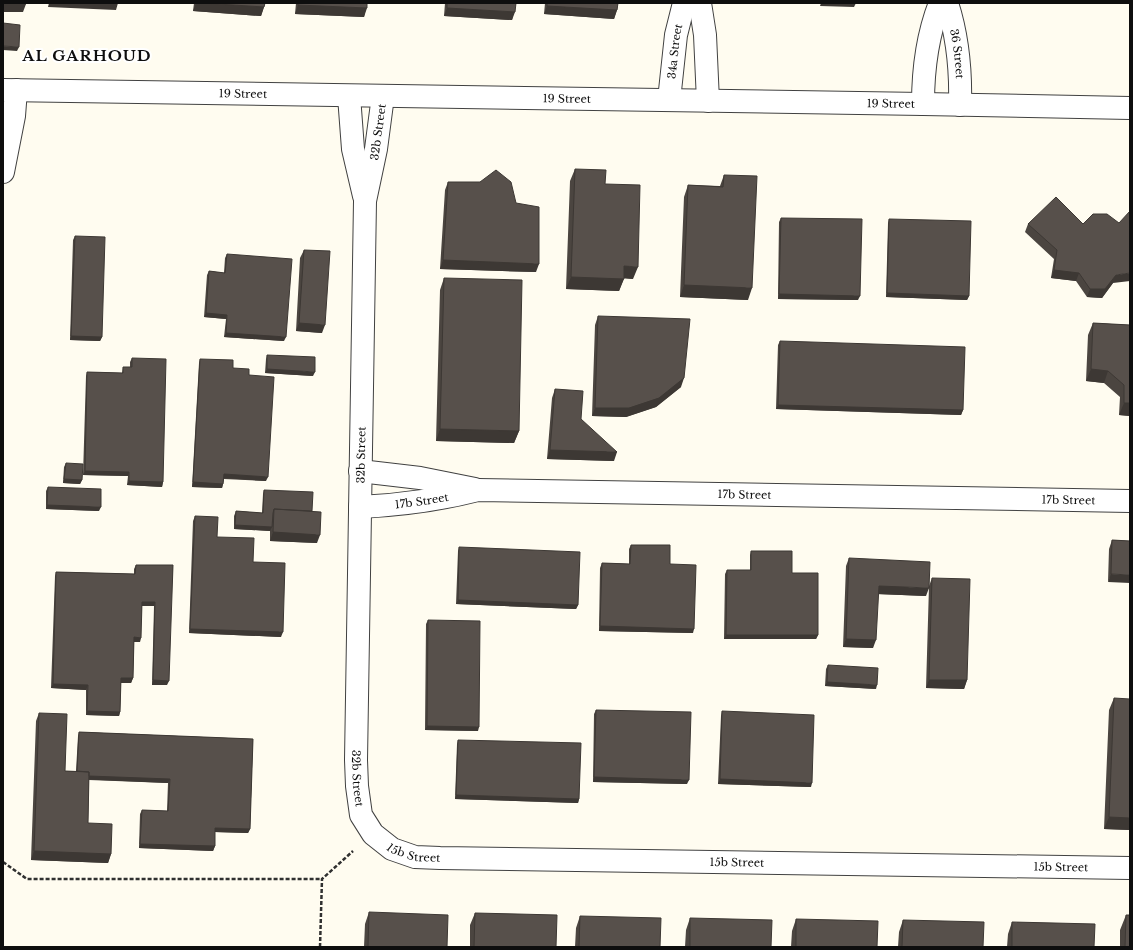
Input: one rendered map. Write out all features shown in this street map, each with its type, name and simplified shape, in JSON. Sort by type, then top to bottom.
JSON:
[{"type":"street","name":"34a Street","points":[[669,100],[676,35],[684,3]]},
{"type":"street","points":[[700,3],[705,35],[708,100]]},
{"type":"street","name":"36 Street","points":[[923,104],[923,75],[927,46],[933,19],[940,3]]},
{"type":"street","name":"36 Street","points":[[947,3],[958,47],[961,76],[960,105]]},
{"type":"street","name":"19 Street","points":[[9,90],[708,100],[1130,108]]},
{"type":"street","points":[[3,172],[14,116],[9,90]]},
{"type":"street","points":[[349,96],[353,149],[365,201]]},
{"type":"street","name":"32b Street","points":[[361,815],[357,786],[356,760],[365,201],[376,149],[383,96]]},
{"type":"street","points":[[360,471],[420,478],[478,490]]},
{"type":"street","name":"17b Street","points":[[360,507],[420,503],[449,498],[478,490],[1130,501]]},
{"type":"street","name":"15b Street","points":[[361,815],[373,834],[392,849],[415,857],[1130,868]]},
{"type":"path","points":[[3,862],[27,879],[322,879],[373,834]]},
{"type":"path","points":[[320,947],[322,879]]},
{"type":"building","points":[[3,3],[26,3],[26,4]]},
{"type":"building","points":[[202,3],[265,3],[264,7]]},
{"type":"building","points":[[298,3],[367,3],[367,8],[298,5]]},
{"type":"building","points":[[447,3],[516,3],[515,12],[447,8]]},
{"type":"building","points":[[547,3],[618,3],[617,10],[547,6]]},
{"type":"building","points":[[3,23],[20,25],[19,47],[3,46]]},
{"type":"building","points":[[575,169],[606,170],[605,184],[640,185],[638,267],[624,266],[624,279],[571,277]]},
{"type":"building","points":[[496,170],[511,182],[516,203],[539,207],[539,264],[443,260],[448,182],[480,182]]},
{"type":"building","points":[[724,175],[757,176],[752,288],[684,285],[688,185],[723,187]]},
{"type":"building","points":[[1056,197],[1083,224],[1093,214],[1107,214],[1119,223],[1130,211],[1130,273],[1116,275],[1105,289],[1090,289],[1079,273],[1054,270],[1057,250],[1028,224]]},
{"type":"building","points":[[781,218],[862,219],[860,296],[779,294]]},
{"type":"building","points":[[889,219],[971,221],[969,296],[887,293]]},
{"type":"building","points":[[75,236],[105,237],[102,337],[71,336]]},
{"type":"building","points":[[304,250],[330,251],[325,325],[299,323]]},
{"type":"building","points":[[227,254],[292,259],[286,337],[226,333],[227,315],[206,313],[209,271],[225,273]]},
{"type":"building","points":[[444,278],[522,280],[519,431],[440,429]]},
{"type":"building","points":[[598,316],[690,319],[684,378],[659,398],[629,408],[595,408]]},
{"type":"building","points":[[1093,323],[1130,325],[1130,403],[1124,403],[1124,385],[1108,371],[1091,369]]},
{"type":"building","points":[[780,341],[965,347],[963,410],[778,405]]},
{"type":"building","points":[[267,355],[315,357],[315,372],[267,369]]},
{"type":"building","points":[[132,358],[166,359],[163,482],[129,481],[129,472],[85,471],[87,372],[123,373],[123,367],[132,367]]},
{"type":"building","points":[[200,359],[233,360],[233,368],[249,369],[249,375],[274,377],[268,477],[224,474],[223,484],[193,482]]},
{"type":"building","points":[[555,389],[583,391],[581,419],[617,452],[550,450]]},
{"type":"building","points":[[66,463],[83,464],[82,480],[64,479]]},
{"type":"building","points":[[48,487],[101,489],[101,507],[47,505]]},
{"type":"building","points":[[264,490],[313,492],[312,511],[274,509],[272,527],[235,525],[236,511],[263,513]]},
{"type":"building","points":[[274,509],[321,512],[320,535],[273,532]]},
{"type":"building","points":[[195,516],[218,517],[217,537],[254,538],[253,562],[285,563],[283,632],[190,629]]},
{"type":"building","points":[[1112,540],[1130,541],[1130,575],[1111,574]]},
{"type":"building","points":[[631,545],[670,545],[670,564],[696,565],[694,629],[600,626],[602,563],[630,564]]},
{"type":"building","points":[[459,547],[580,552],[578,605],[458,600]]},
{"type":"building","points":[[751,551],[792,551],[792,573],[818,573],[818,635],[726,635],[727,570],[751,570]]},
{"type":"building","points":[[849,558],[930,562],[929,588],[879,586],[876,640],[846,639]]},
{"type":"building","points":[[136,565],[173,565],[169,681],[153,680],[155,602],[142,602],[141,638],[134,637],[133,678],[121,678],[120,712],[87,711],[88,685],[53,684],[56,572],[135,574]]},
{"type":"building","points":[[932,578],[970,579],[967,680],[929,680]]},
{"type":"building","points":[[428,620],[480,621],[479,727],[427,726]]},
{"type":"building","points":[[828,665],[878,668],[877,685],[827,682]]},
{"type":"building","points":[[1114,698],[1130,699],[1130,818],[1109,817]]},
{"type":"building","points":[[596,710],[691,712],[689,780],[594,777]]},
{"type":"building","points":[[722,711],[814,715],[812,783],[720,779]]},
{"type":"building","points":[[39,713],[67,714],[65,771],[89,772],[88,823],[112,824],[111,854],[34,851]]},
{"type":"building","points":[[79,732],[253,739],[250,829],[215,828],[215,846],[140,844],[142,810],[168,811],[170,779],[89,776],[89,772],[77,771]]},
{"type":"building","points":[[458,740],[581,743],[579,799],[456,795]]},
{"type":"building","points":[[369,912],[448,915],[447,947],[368,947]]},
{"type":"building","points":[[475,913],[557,915],[556,947],[474,947]]},
{"type":"building","points":[[1126,915],[1130,915],[1130,947],[1125,947]]},
{"type":"building","points":[[580,916],[661,918],[660,947],[579,947]]},
{"type":"building","points":[[690,918],[772,920],[771,947],[690,947]]},
{"type":"building","points":[[796,919],[878,921],[877,947],[796,947]]},
{"type":"building","points":[[903,920],[984,922],[983,947],[902,947]]},
{"type":"building","points":[[1012,922],[1095,924],[1094,947],[1012,947]]},
{"type":"district","name":"AL GARHOUD","points":[[87,55]]}]
